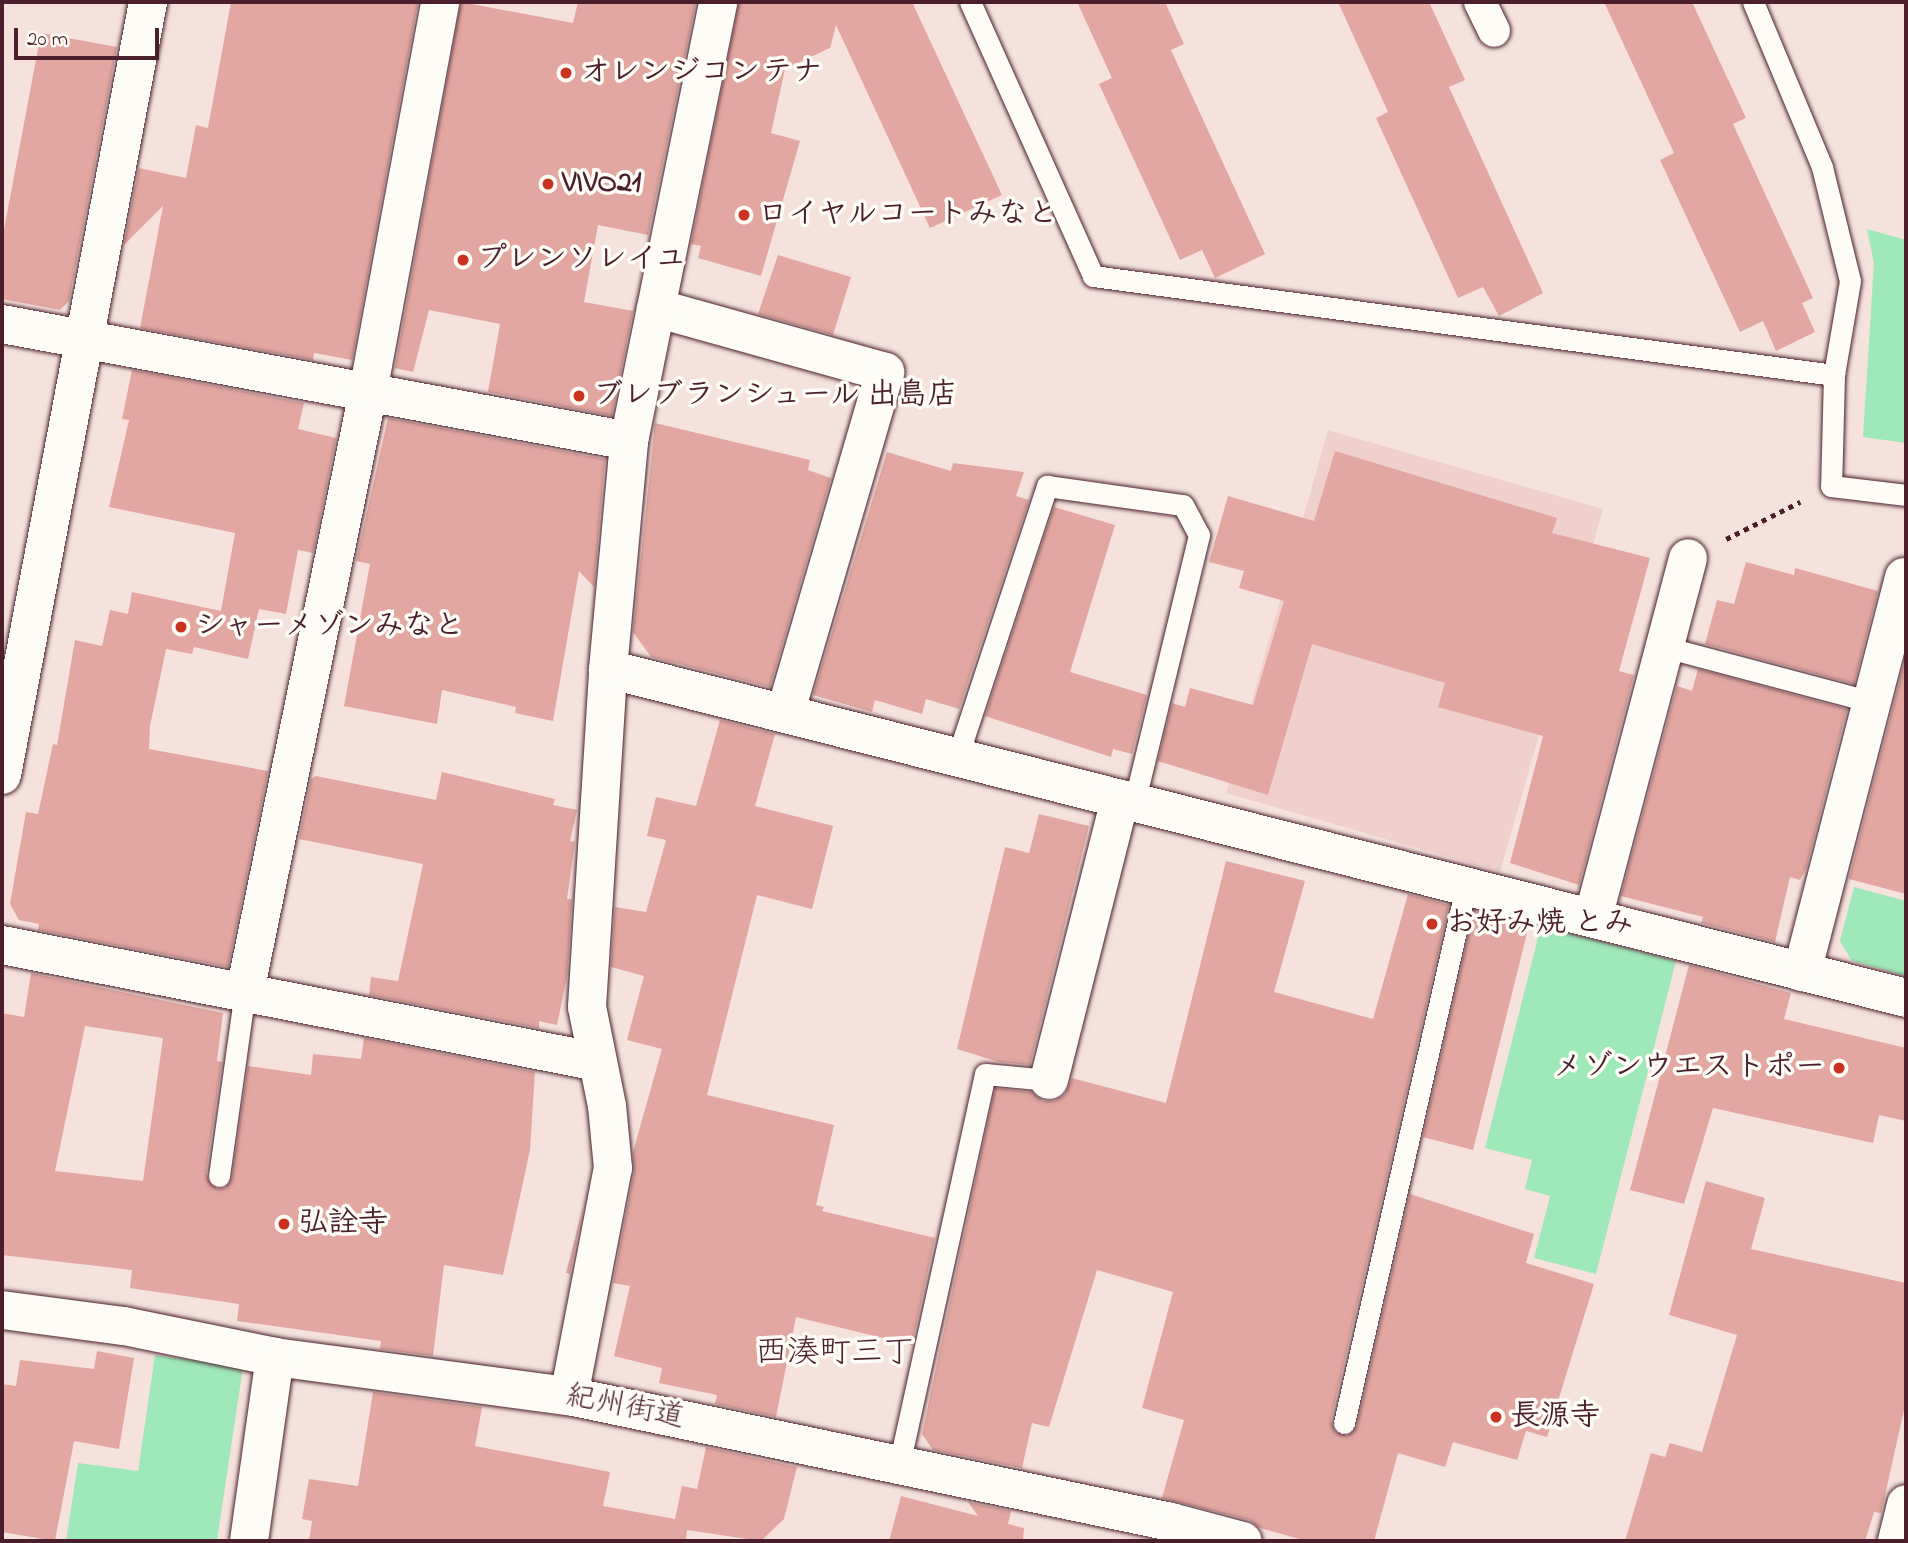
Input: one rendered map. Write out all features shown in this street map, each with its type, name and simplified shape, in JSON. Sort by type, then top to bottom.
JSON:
[{"type":"street","points":[[2,775],[148,2]]},
{"type":"street","points":[[245,992],[368,392],[440,2]]},
{"type":"street","points":[[569,1396],[613,1168],[587,1007],[608,669],[629,441],[718,2]]},
{"type":"street","points":[[1480,2],[1494,31]]},
{"type":"street","points":[[656,308],[885,372],[785,714]]},
{"type":"street","points":[[2,324],[629,441]]},
{"type":"street","points":[[1593,918],[1688,558]]},
{"type":"street","points":[[1802,972],[1905,577]]},
{"type":"street","points":[[608,669],[1906,998]]},
{"type":"street","points":[[1049,1080],[1127,801]]},
{"type":"street","points":[[2,945],[598,1062]]},
{"type":"street","name":"紀州街道","points":[[2,1310],[124,1326],[275,1357],[569,1396],[1171,1522],[1243,1541]]},
{"type":"street","points":[[249,1541],[275,1357]]},
{"type":"street","points":[[1897,1541],[1906,1504]]},
{"type":"lane","points":[[970,2],[1093,276],[1834,375]]},
{"type":"lane","points":[[1753,2],[1822,167],[1850,281],[1834,375],[1831,486],[1906,495]]},
{"type":"lane","points":[[957,758],[1047,486],[1183,505],[1199,535],[1127,801]]},
{"type":"lane","points":[[1665,647],[1872,702]]},
{"type":"lane","points":[[1344,1423],[1466,887]]},
{"type":"lane","points":[[219,1176],[245,992]]},
{"type":"lane","points":[[899,1465],[985,1074],[1049,1080]]},
{"type":"path","points":[[1688,558],[1831,486]]},
{"type":"shaded area","points":[[1328,430],[1603,509],[1500,872],[1226,793]]},
{"type":"green space","points":[[1867,229],[1906,240],[1906,443],[1863,437],[1874,263]]},
{"type":"green space","points":[[1854,887],[1906,901],[1906,976],[1852,961],[1840,941]]},
{"type":"green space","points":[[1541,926],[1676,961],[1596,1274],[1534,1258],[1550,1196],[1525,1189],[1532,1160],[1485,1148]]},
{"type":"green space","points":[[155,1355],[243,1367],[217,1541],[66,1541],[78,1463],[138,1471]]},
{"type":"building","points":[[231,2],[418,2],[352,360],[314,353],[313,360],[140,328],[163,206],[124,245],[139,168],[186,178],[196,125],[208,128]]},
{"type":"building","points":[[461,2],[573,23],[578,2],[696,2],[648,235],[598,225],[584,302],[633,311],[612,416],[488,392],[500,324],[429,310],[413,372],[395,368]]},
{"type":"building","points":[[739,2],[912,2],[1002,195],[930,228],[836,25],[830,48],[785,69],[771,133],[800,141],[761,276],[698,258],[701,246],[691,244]]},
{"type":"building","points":[[1077,2],[1165,2],[1184,44],[1171,50],[1265,254],[1215,278],[1202,250],[1180,260],[1099,84],[1112,78]]},
{"type":"building","points":[[1338,2],[1429,2],[1465,80],[1449,87],[1543,293],[1499,316],[1483,287],[1458,298],[1376,118],[1388,112]]},
{"type":"building","points":[[1604,2],[1692,2],[1746,118],[1733,124],[1813,298],[1802,303],[1815,332],[1776,351],[1763,321],[1740,332],[1660,160],[1674,153]]},
{"type":"building","points":[[41,33],[117,47],[69,301],[60,310],[2,299],[2,240]]},
{"type":"building","points":[[778,255],[851,277],[833,335],[758,314]]},
{"type":"building","points":[[132,370],[304,403],[298,429],[336,438],[313,553],[298,550],[286,614],[259,609],[248,659],[194,647],[192,654],[166,649],[150,726],[149,749],[268,771],[228,967],[38,930],[39,924],[19,920],[10,904],[26,812],[38,814],[53,744],[57,745],[75,640],[102,646],[110,610],[128,614],[132,592],[221,611],[235,533],[109,507],[129,420],[122,419]]},
{"type":"building","points":[[388,418],[605,459],[594,587],[579,571],[553,721],[515,713],[516,707],[442,690],[437,724],[344,706],[370,564],[356,561]]},
{"type":"building","points":[[655,423],[810,460],[808,470],[831,478],[770,687],[651,657],[633,632]]},
{"type":"building","points":[[1335,451],[1557,518],[1552,533],[1650,558],[1619,671],[1634,675],[1579,885],[1510,863],[1543,736],[1438,707],[1445,683],[1312,644],[1268,795],[1158,761],[1172,703],[1185,707],[1190,688],[1253,705],[1284,601],[1239,588],[1244,571],[1209,562],[1228,496],[1314,521]]},
{"type":"building","points":[[887,452],[951,471],[953,463],[1024,472],[1016,496],[1029,500],[959,709],[926,699],[922,714],[875,700],[872,712],[813,695]]},
{"type":"building","points":[[1054,507],[1115,525],[1070,672],[1147,695],[1132,754],[1113,749],[1111,757],[985,716]]},
{"type":"building","points":[[1746,562],[1794,575],[1795,568],[1878,591],[1854,684],[1705,644],[1717,600],[1734,604]]},
{"type":"building","points":[[1906,656],[1906,894],[1849,879]]},
{"type":"building","points":[[1698,669],[1847,709],[1806,869],[1800,880],[1790,877],[1775,942],[1701,923],[1703,917],[1621,896],[1677,686],[1692,691]]},
{"type":"building","points":[[720,720],[775,734],[755,806],[833,826],[812,909],[757,895],[707,1095],[834,1125],[816,1205],[824,1207],[822,1211],[935,1238],[912,1345],[796,1317],[776,1417],[715,1404],[717,1395],[659,1383],[662,1368],[614,1356],[630,1286],[613,1283],[634,1172],[633,1152],[662,1049],[627,1040],[644,976],[611,967],[615,907],[646,912],[666,840],[647,836],[656,797],[696,806]]},
{"type":"building","points":[[442,772],[555,799],[553,805],[577,810],[570,841],[575,842],[567,899],[572,899],[567,977],[557,1025],[539,1021],[539,1028],[369,995],[371,977],[398,981],[423,864],[299,839],[311,779],[316,776],[436,800]]},
{"type":"building","points":[[1039,814],[1089,826],[1030,1065],[999,1062],[957,1049],[1005,847],[1029,853]]},
{"type":"building","points":[[1226,861],[1305,881],[1274,992],[1373,1019],[1408,894],[1449,905],[1331,1420],[1335,1432],[1347,1436],[1357,1426],[1410,1194],[1534,1234],[1526,1263],[1594,1284],[1547,1437],[1526,1431],[1517,1460],[1453,1442],[1445,1467],[1398,1453],[1374,1541],[1307,1541],[1260,1528],[1249,1520],[1162,1498],[1184,1420],[1142,1408],[1173,1292],[1097,1270],[1049,1427],[1032,1423],[1022,1468],[933,1450],[922,1434],[995,1088],[1031,1092],[1043,1101],[1054,1101],[1065,1095],[1072,1078],[1166,1103]]},
{"type":"building","points":[[1474,911],[1529,925],[1473,1150],[1423,1137]]},
{"type":"building","points":[[1689,965],[1791,993],[1784,1019],[1906,1048],[1906,1121],[1879,1115],[1873,1143],[1713,1108],[1684,1204],[1630,1190]]},
{"type":"building","points":[[31,973],[223,1013],[217,1061],[222,1062],[206,1174],[217,1189],[225,1188],[232,1178],[248,1066],[311,1075],[313,1054],[361,1059],[364,1038],[535,1072],[530,1150],[503,1275],[444,1265],[433,1356],[380,1349],[381,1341],[237,1321],[239,1304],[130,1288],[132,1270],[2,1255],[2,1013],[24,1017]],"holes":[[[85,1026],[163,1038],[143,1181],[55,1171]]]},
{"type":"building","points":[[1706,1181],[1765,1198],[1751,1249],[1906,1283],[1906,1401],[1881,1513],[1874,1512],[1865,1541],[1625,1541],[1651,1453],[1665,1457],[1670,1443],[1702,1452],[1737,1335],[1669,1315]]},
{"type":"building","points":[[583,1207],[570,1274],[566,1273]]},
{"type":"building","points":[[97,1351],[134,1358],[119,1449],[74,1441],[55,1541],[2,1532],[2,1384],[16,1386],[20,1360],[94,1369]]},
{"type":"building","points":[[373,1392],[482,1407],[475,1446],[610,1472],[603,1506],[675,1519],[682,1486],[697,1489],[706,1447],[797,1467],[784,1519],[761,1541],[687,1530],[686,1541],[309,1541],[312,1521],[302,1519],[309,1479],[358,1486]]},
{"type":"building","points":[[901,1496],[978,1516],[968,1502],[1011,1511],[1008,1524],[1024,1528],[1023,1541],[889,1541]]},
{"type":"place","name":"オレンジコンテナ","points":[[566,73]]},
{"type":"place","name":"VIVO21","points":[[548,184]]},
{"type":"place","name":"ロイヤルコートみなと","points":[[744,215]]},
{"type":"place","name":"プレンソレイユ","points":[[463,260]]},
{"type":"place","name":"ブレブランシュール 出島店","points":[[579,396]]},
{"type":"place","name":"シャーメゾンみなと","points":[[181,627]]},
{"type":"place","name":"お好み焼 とみ","points":[[1432,924]]},
{"type":"place","name":"メゾンウエストポー","points":[[1839,1068]]},
{"type":"place","name":"弘詮寺","points":[[284,1224]]},
{"type":"place","name":"長源寺","points":[[1496,1417]]},
{"type":"district","name":"西湊町三丁","points":[[835,1354]]}]
